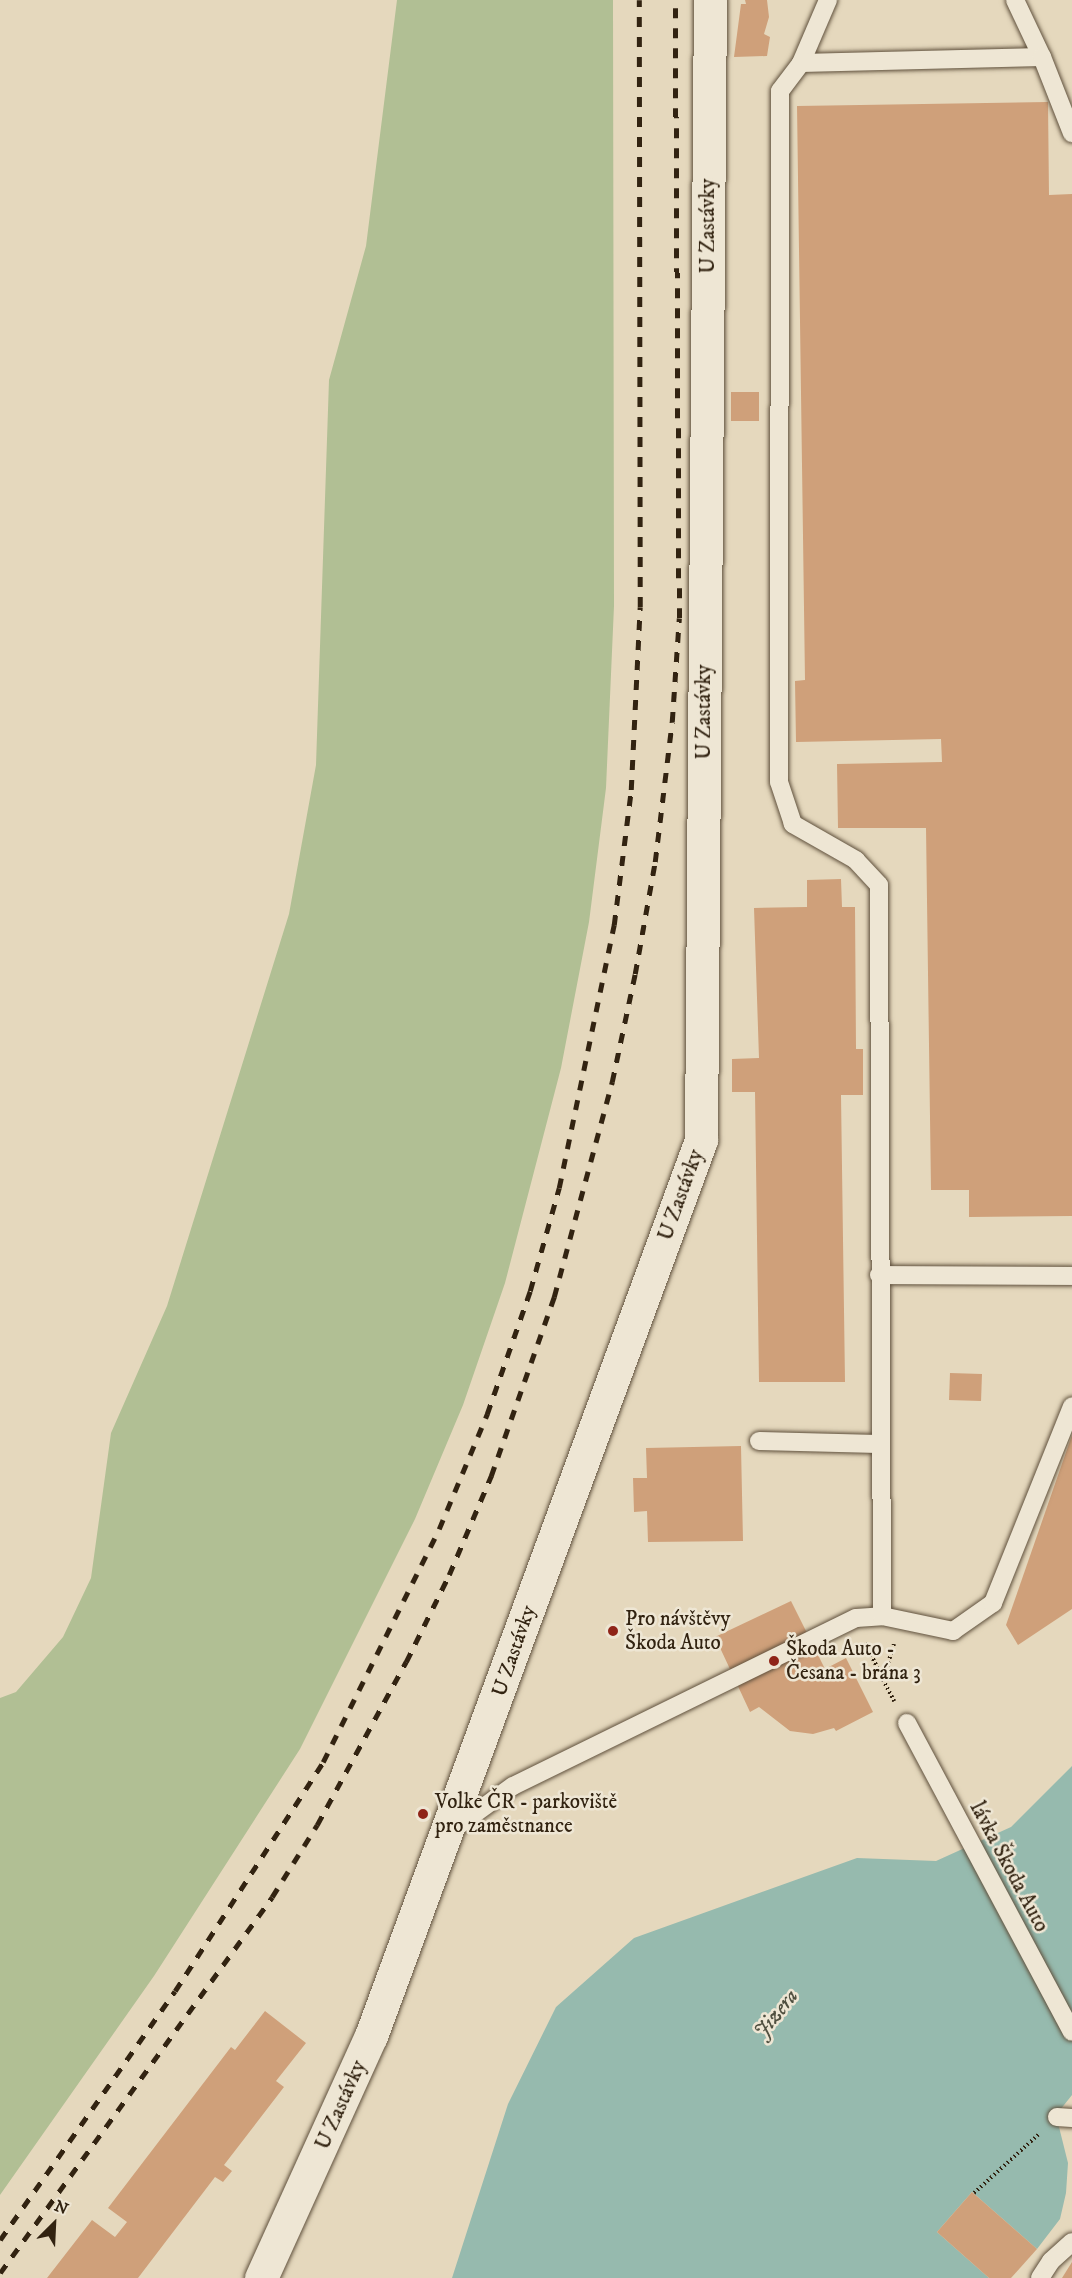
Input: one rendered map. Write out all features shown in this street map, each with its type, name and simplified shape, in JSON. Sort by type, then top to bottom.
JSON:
[{"type":"street","name":"U Zastávky","points":[[261,2278],[340,2110],[445,1836],[701,1140],[710,0]]},
{"type":"lane","points":[[828,0],[801,63],[780,91],[779,782],[793,824],[856,860],[879,885],[879,1444],[882,1616]]},
{"type":"lane","points":[[1015,0],[1042,57],[1072,133]]},
{"type":"lane","points":[[801,63],[1042,57]]},
{"type":"lane","points":[[879,1275],[1072,1276]]},
{"type":"lane","points":[[445,1836],[513,1786],[856,1618],[882,1616],[953,1631],[993,1603],[1072,1406]]},
{"type":"lane","points":[[759,1442],[879,1444]]},
{"type":"lane","name":"lávka Škoda Auto","points":[[907,1723],[1072,2032]]},
{"type":"lane","points":[[1040,2278],[1051,2261],[1072,2242]]},
{"type":"path","points":[[883,1680],[901,1620]]},
{"type":"path","points":[[863,1640],[907,1723]]},
{"type":"path","points":[[974,2193],[1065,2117]]},
{"type":"green space","points":[[397,0],[613,0],[614,606],[606,788],[589,922],[561,1068],[505,1283],[463,1405],[415,1519],[300,1749],[154,1976],[0,2195],[0,1698],[16,1692],[63,1637],[91,1578],[111,1433],[167,1306],[289,914],[316,765],[329,380],[366,246]]},
{"type":"water","name":"Jizera","points":[[1072,1766],[1072,2095],[1056,2115],[1068,2163],[1066,2193],[1060,2219],[1037,2249],[972,2192],[937,2232],[989,2278],[452,2278],[508,2104],[556,2007],[634,1938],[857,1858],[936,1861],[1011,1827]]},
{"type":"building","points":[[745,0],[767,0],[769,17],[764,34],[770,37],[767,56],[734,57],[741,4],[746,4]]},
{"type":"building","points":[[1048,102],[1049,195],[1072,194],[1072,1216],[969,1217],[969,1190],[931,1190],[926,828],[838,828],[837,764],[942,762],[941,739],[796,742],[795,681],[805,680],[797,106]]},
{"type":"building","points":[[731,392],[759,392],[759,421],[731,421]]},
{"type":"building","points":[[841,879],[842,907],[855,907],[856,1049],[863,1049],[863,1095],[841,1095],[845,1382],[759,1382],[755,1092],[732,1092],[732,1059],[759,1058],[754,908],[807,907],[807,880]]},
{"type":"building","points":[[950,1373],[982,1374],[981,1401],[949,1400]]},
{"type":"building","points":[[1072,1435],[1072,1609],[1018,1645],[1006,1625]]},
{"type":"building","points":[[741,1446],[743,1541],[648,1542],[647,1511],[634,1512],[633,1478],[647,1478],[646,1448]]},
{"type":"building","points":[[791,1601],[825,1669],[846,1658],[873,1712],[836,1731],[834,1728],[813,1734],[790,1731],[759,1707],[750,1712],[715,1637]]},
{"type":"building","points":[[265,2011],[306,2043],[276,2081],[284,2087],[224,2165],[232,2171],[223,2182],[215,2177],[138,2278],[47,2278],[92,2220],[115,2237],[127,2222],[108,2208],[231,2047],[235,2050]]},
{"type":"building","points":[[972,2192],[1037,2249],[1011,2278],[989,2278],[937,2232]]},
{"type":"building","points":[[1072,2262],[1072,2278],[1062,2278]]},
{"type":"railway","points":[[0,2240],[175,1991],[323,1762],[439,1529],[487,1414],[530,1291],[559,1188],[614,925],[631,790],[640,607],[639,0]]},
{"type":"railway","points":[[0,2273],[272,1897],[317,1825],[406,1662],[449,1575],[491,1476],[554,1297],[612,1082],[635,974],[655,862],[672,722],[679,618],[675,0]]},
{"type":"place","name":"Pro návštěvy Škoda Auto","points":[[613,1631]]},
{"type":"place","name":"Škoda Auto - Česana - brána 3","points":[[774,1661]]},
{"type":"place","name":"Volke ČR - parkoviště pro zaměstnance","points":[[423,1814]]}]
